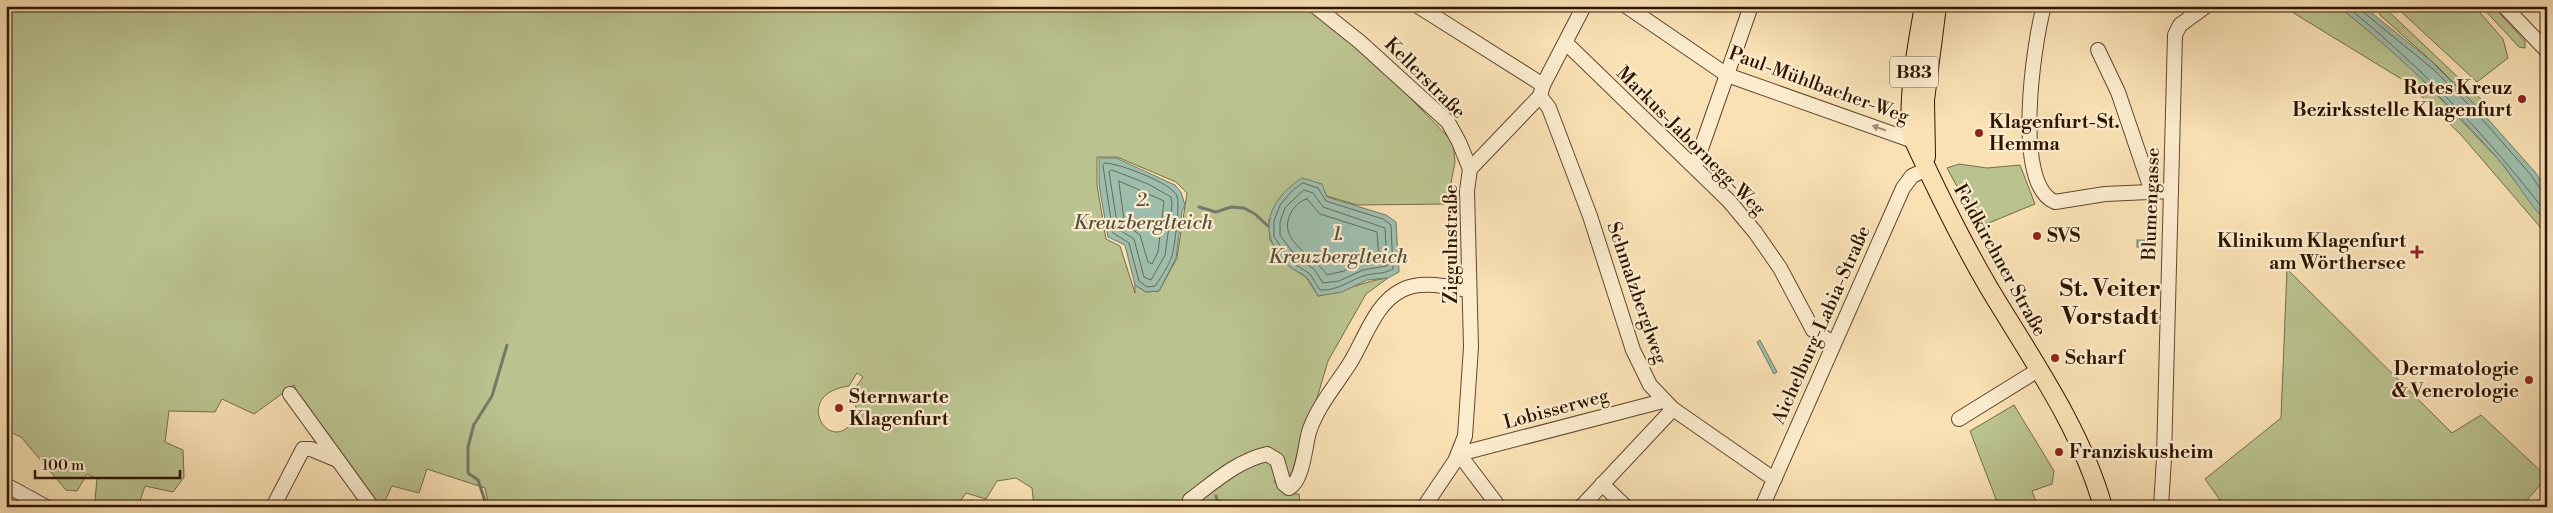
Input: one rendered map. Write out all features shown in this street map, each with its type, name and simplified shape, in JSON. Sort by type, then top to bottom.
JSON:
[{"type":"main road","name":"Feldkirchner Straße","points":[[1924,6],[1912,94],[1911,124],[1919,142],[1927,169],[1980,271],[2038,370],[2087,462],[2103,507]]},
{"type":"main road","name":"Feldkirchner Straße","points":[[1919,142],[1937,6]]},
{"type":"street","name":"Kellerstraße","points":[[1315,6],[1381,60],[1448,122],[1470,169]]},
{"type":"street","points":[[1418,6],[1541,91]]},
{"type":"street","name":"Ziggulnstraße","points":[[1424,507],[1459,454],[1465,436],[1471,347],[1467,191],[1470,169],[1541,91],[1584,6]]},
{"type":"street","name":"Paul-Mühlbacher-Weg","points":[[1626,6],[1727,75],[1919,142]]},
{"type":"street","points":[[1694,166],[1751,6]]},
{"type":"street","points":[[2044,6],[2037,34],[2029,107],[2032,158],[2044,194],[2055,202],[2105,194],[2171,191]]},
{"type":"street","name":"Blumengasse","points":[[2161,507],[2175,35],[2180,25],[2206,6]]},
{"type":"street","points":[[2504,6],[2547,51]]},
{"type":"street","name":"Markus-Jabornegg-Weg","points":[[1566,43],[1694,166],[1755,232],[1780,268],[1813,330],[1833,343]]},
{"type":"street","points":[[2098,50],[2118,92],[2152,192]]},
{"type":"street","name":"Schmalzberglweg","points":[[1541,91],[1590,216],[1633,350],[1650,385],[1668,405],[1775,478]]},
{"type":"street","name":"Aichelburg-Labia-Straße","points":[[1762,507],[1902,188],[1912,176],[1927,169]]},
{"type":"street","points":[[1190,500],[1233,468],[1252,458],[1267,454],[1276,460],[1284,484],[1289,488],[1294,486],[1301,469],[1309,432],[1317,415],[1356,354],[1367,328],[1384,305],[1400,290],[1420,284],[1469,290]]},
{"type":"street","points":[[1959,419],[2038,370]]},
{"type":"street","points":[[290,394],[335,459],[372,507]]},
{"type":"street","points":[[1581,507],[1668,405]]},
{"type":"street","name":"Lobisserweg","points":[[1459,454],[1668,405]]},
{"type":"street","points":[[273,507],[303,449],[311,449],[326,458],[335,459]]},
{"type":"street","points":[[1459,454],[1499,507]]},
{"type":"street","points":[[1602,484],[1626,507]]},
{"type":"street","points":[[6,485],[46,507]]},
{"type":"green space","points":[[6,6],[1306,6],[1389,76],[1453,142],[1455,162],[1447,204],[1357,205],[1327,196],[1269,219],[1270,240],[1290,267],[1306,277],[1318,296],[1388,278],[1366,294],[1328,361],[1291,486],[1274,481],[1284,494],[1299,494],[1300,507],[1034,507],[1032,488],[1016,478],[997,481],[986,499],[966,493],[956,507],[489,507],[485,488],[427,469],[419,493],[392,486],[383,505],[371,497],[303,407],[294,385],[254,414],[222,399],[215,412],[169,411],[165,442],[183,450],[184,477],[173,492],[145,486],[138,507],[105,507],[95,500],[97,479],[87,474],[77,491],[66,490],[21,437],[6,430]],"holes":[[[1097,157],[1117,157],[1176,182],[1187,193],[1177,258],[1159,291],[1146,292],[1135,285],[1135,293],[1120,246],[1106,239],[1097,185]],[[857,373],[863,377],[855,390],[856,417],[844,430],[835,432],[826,428],[820,420],[818,410],[822,400],[831,391],[849,386]]]},
{"type":"green space","points":[[2288,6],[2338,6],[2376,36],[2417,74],[2499,160],[2547,222],[2547,235],[2462,136],[2408,83],[2292,12]]},
{"type":"green space","points":[[2395,6],[2474,6],[2503,39],[2508,58],[2477,82]]},
{"type":"green space","points":[[2481,6],[2493,6],[2525,41],[2525,48],[2519,47]]},
{"type":"green space","points":[[2385,8],[2484,102],[2483,108],[2478,108],[2437,66],[2380,15],[2379,9]]},
{"type":"green space","points":[[1959,164],[1987,168],[2020,165],[2035,204],[1979,227],[1947,168]]},
{"type":"green space","points":[[2287,269],[2452,433],[2481,415],[2547,477],[2521,507],[2225,507],[2205,479],[2281,418]]},
{"type":"green space","points":[[2014,405],[2054,471],[2052,484],[2032,491],[2038,507],[1999,507],[1970,431]]},
{"type":"water","points":[[2338,6],[2363,6],[2430,60],[2478,108],[2535,172],[2547,190],[2547,222],[2504,166],[2460,118],[2401,60]]},
{"type":"water","name":"2. Kreuzberglteich","points":[[1099,158],[1116,158],[1175,185],[1181,192],[1185,205],[1182,211],[1176,258],[1159,291],[1146,292],[1135,285],[1125,245],[1108,237],[1099,185]]},
{"type":"water","name":"1. Kreuzberglteich","points":[[1302,178],[1322,184],[1327,197],[1386,215],[1396,222],[1399,272],[1388,278],[1367,280],[1342,292],[1318,296],[1308,279],[1291,268],[1279,254],[1272,242],[1269,230],[1273,208],[1280,197]]},
{"type":"water","points":[[2137,240],[2152,240],[2152,247],[2137,247]]},
{"type":"water","points":[[1760,340],[1777,372],[1774,374],[1757,342]]},
{"type":"waterway","points":[[1199,207],[1216,212],[1231,207],[1244,208],[1255,214],[1268,226]]},
{"type":"waterway","points":[[475,423],[492,396],[507,345]]},
{"type":"waterway","points":[[474,424],[468,447],[468,473],[478,480],[487,507]]},
{"type":"waterway","points":[[1216,496],[1217,501],[1225,502],[1228,507]]},
{"type":"place","name":"Rotes Kreuz Bezirksstelle Klagenfurt","points":[[2522,99]]},
{"type":"place","name":"Klagenfurt-St. Hemma","points":[[1979,133]]},
{"type":"place","name":"SVS","points":[[2037,236]]},
{"type":"place","name":"Klinikum Klagenfurt am Wörthersee","points":[[2417,252]]},
{"type":"place","name":"Scharf","points":[[2055,358]]},
{"type":"place","name":"Dermatologie & Venerologie","points":[[2529,380]]},
{"type":"place","name":"Sternwarte Klagenfurt","points":[[839,408]]},
{"type":"place","name":"Franziskusheim","points":[[2059,452]]},
{"type":"district","name":"St. Veiter Vorstadt","points":[[2110,303]]}]
